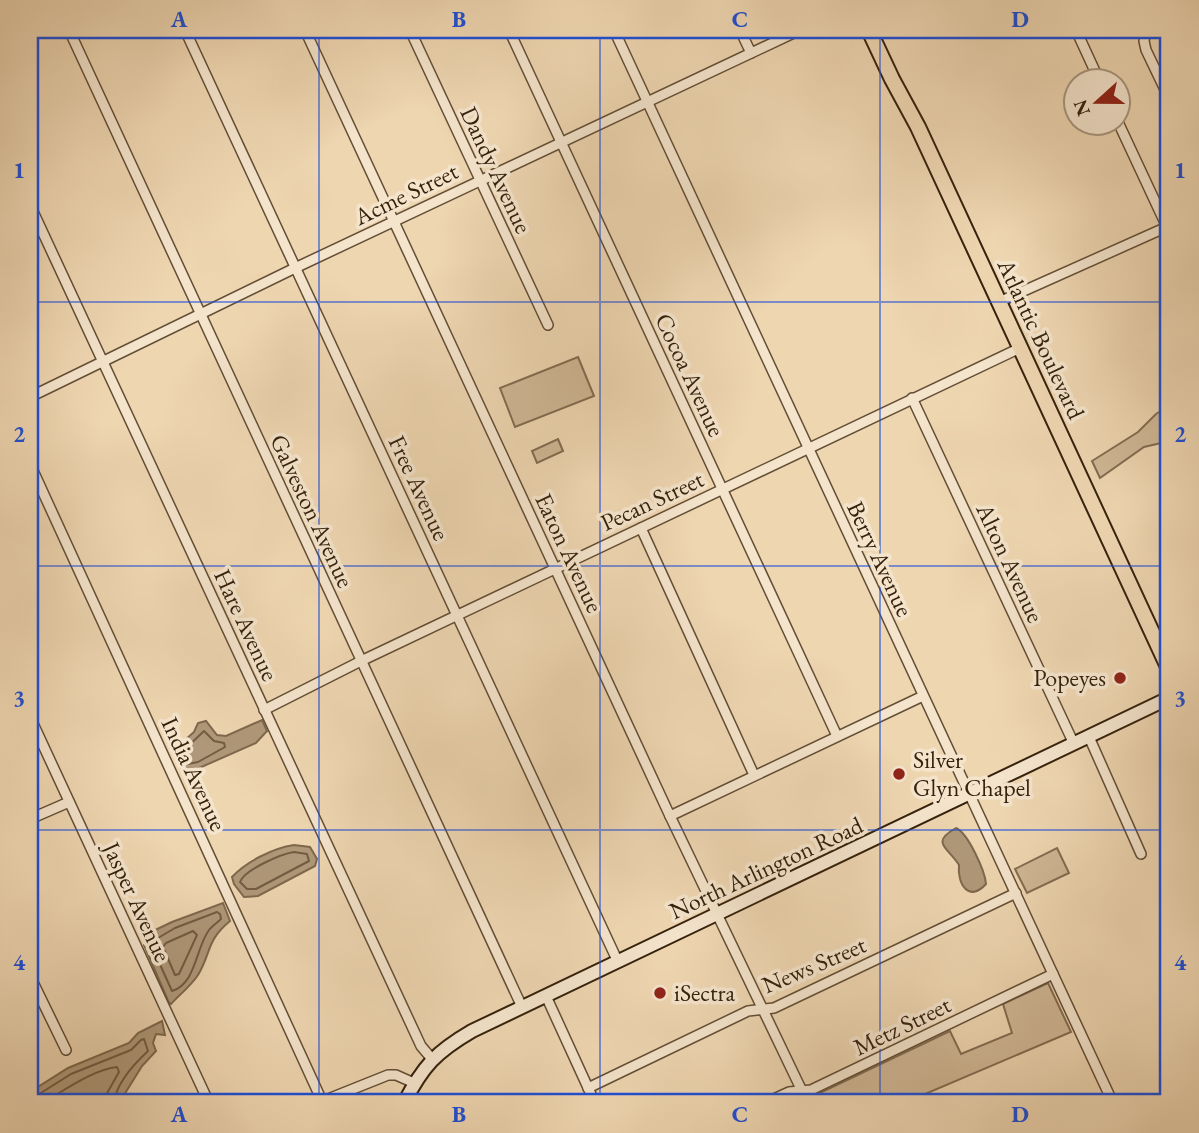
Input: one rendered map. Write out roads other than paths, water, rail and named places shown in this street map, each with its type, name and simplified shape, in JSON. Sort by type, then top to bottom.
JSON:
[{"type":"main road","name":"Atlantic Boulevard","points":[[869,30],[912,114],[1169,669]]},
{"type":"main road","name":"North Arlington Road","points":[[404,1103],[414,1083],[432,1059],[472,1031],[1169,698]]},
{"type":"street","name":"Galveston Avenue","points":[[69,30],[522,1007]]},
{"type":"street","name":"Free Avenue","points":[[186,30],[618,962]]},
{"type":"street","name":"Eaton Avenue","points":[[305,30],[670,816],[802,1091]]},
{"type":"street","name":"Dandy Avenue","points":[[410,30],[548,326]]},
{"type":"street","name":"Cocoa Avenue","points":[[509,30],[837,736]]},
{"type":"street","name":"Berry Avenue","points":[[614,30],[1113,1103]]},
{"type":"street","points":[[740,30],[751,52]]},
{"type":"street","name":"Acme Street","points":[[30,397],[295,268],[800,30]]},
{"type":"street","points":[[1076,30],[1093,66]]},
{"type":"street","points":[[1146,30],[1146,50],[1169,98]]},
{"type":"street","points":[[999,302],[1168,227],[1125,136]]},
{"type":"street","name":"Hare Avenue","points":[[30,205],[421,1046],[432,1059]]},
{"type":"street","name":"Pecan Street","points":[[264,710],[360,661],[1020,348]]},
{"type":"street","name":"Alton Avenue","points":[[912,398],[1073,744]]},
{"type":"street","name":"India Avenue","points":[[30,464],[320,1102]]},
{"type":"street","points":[[641,528],[754,775]]},
{"type":"street","points":[[670,816],[923,696]]},
{"type":"street","name":"Jasper Avenue","points":[[30,717],[209,1103]]},
{"type":"street","points":[[1089,737],[1141,855]]},
{"type":"street","points":[[30,820],[69,802]]},
{"type":"street","name":"News Street","points":[[588,1088],[748,1011],[774,1008],[1016,893]]},
{"type":"street","name":"Metz Street","points":[[765,1103],[789,1092],[811,1090],[1053,974]]},
{"type":"street","points":[[30,976],[66,1050]]},
{"type":"street","points":[[546,996],[595,1103]]},
{"type":"street","points":[[320,1102],[388,1075],[396,1075],[414,1083]]},
{"type":"water","points":[[262,720],[267,731],[256,743],[184,773],[176,755],[176,748],[194,732],[198,723],[206,721],[217,735],[226,736]]},
{"type":"water","points":[[956,828],[971,844],[985,878],[986,884],[974,892],[965,889],[960,879],[959,865],[942,842],[948,833]]},
{"type":"water","points":[[294,845],[310,847],[317,859],[315,866],[258,896],[244,897],[232,877],[260,856]]},
{"type":"water","points":[[223,903],[230,921],[217,934],[195,979],[169,1003],[144,945],[153,931]]},
{"type":"water","points":[[162,1021],[165,1035],[156,1034],[153,1043],[156,1051],[142,1066],[119,1103],[30,1103],[30,1092],[68,1068],[129,1043],[138,1033]]},
{"type":"place","name":"Popeyes","points":[[1120,678]]},
{"type":"place","name":"Silver Glyn Chapel","points":[[899,774]]},
{"type":"place","name":"iSectra","points":[[660,993]]}]
